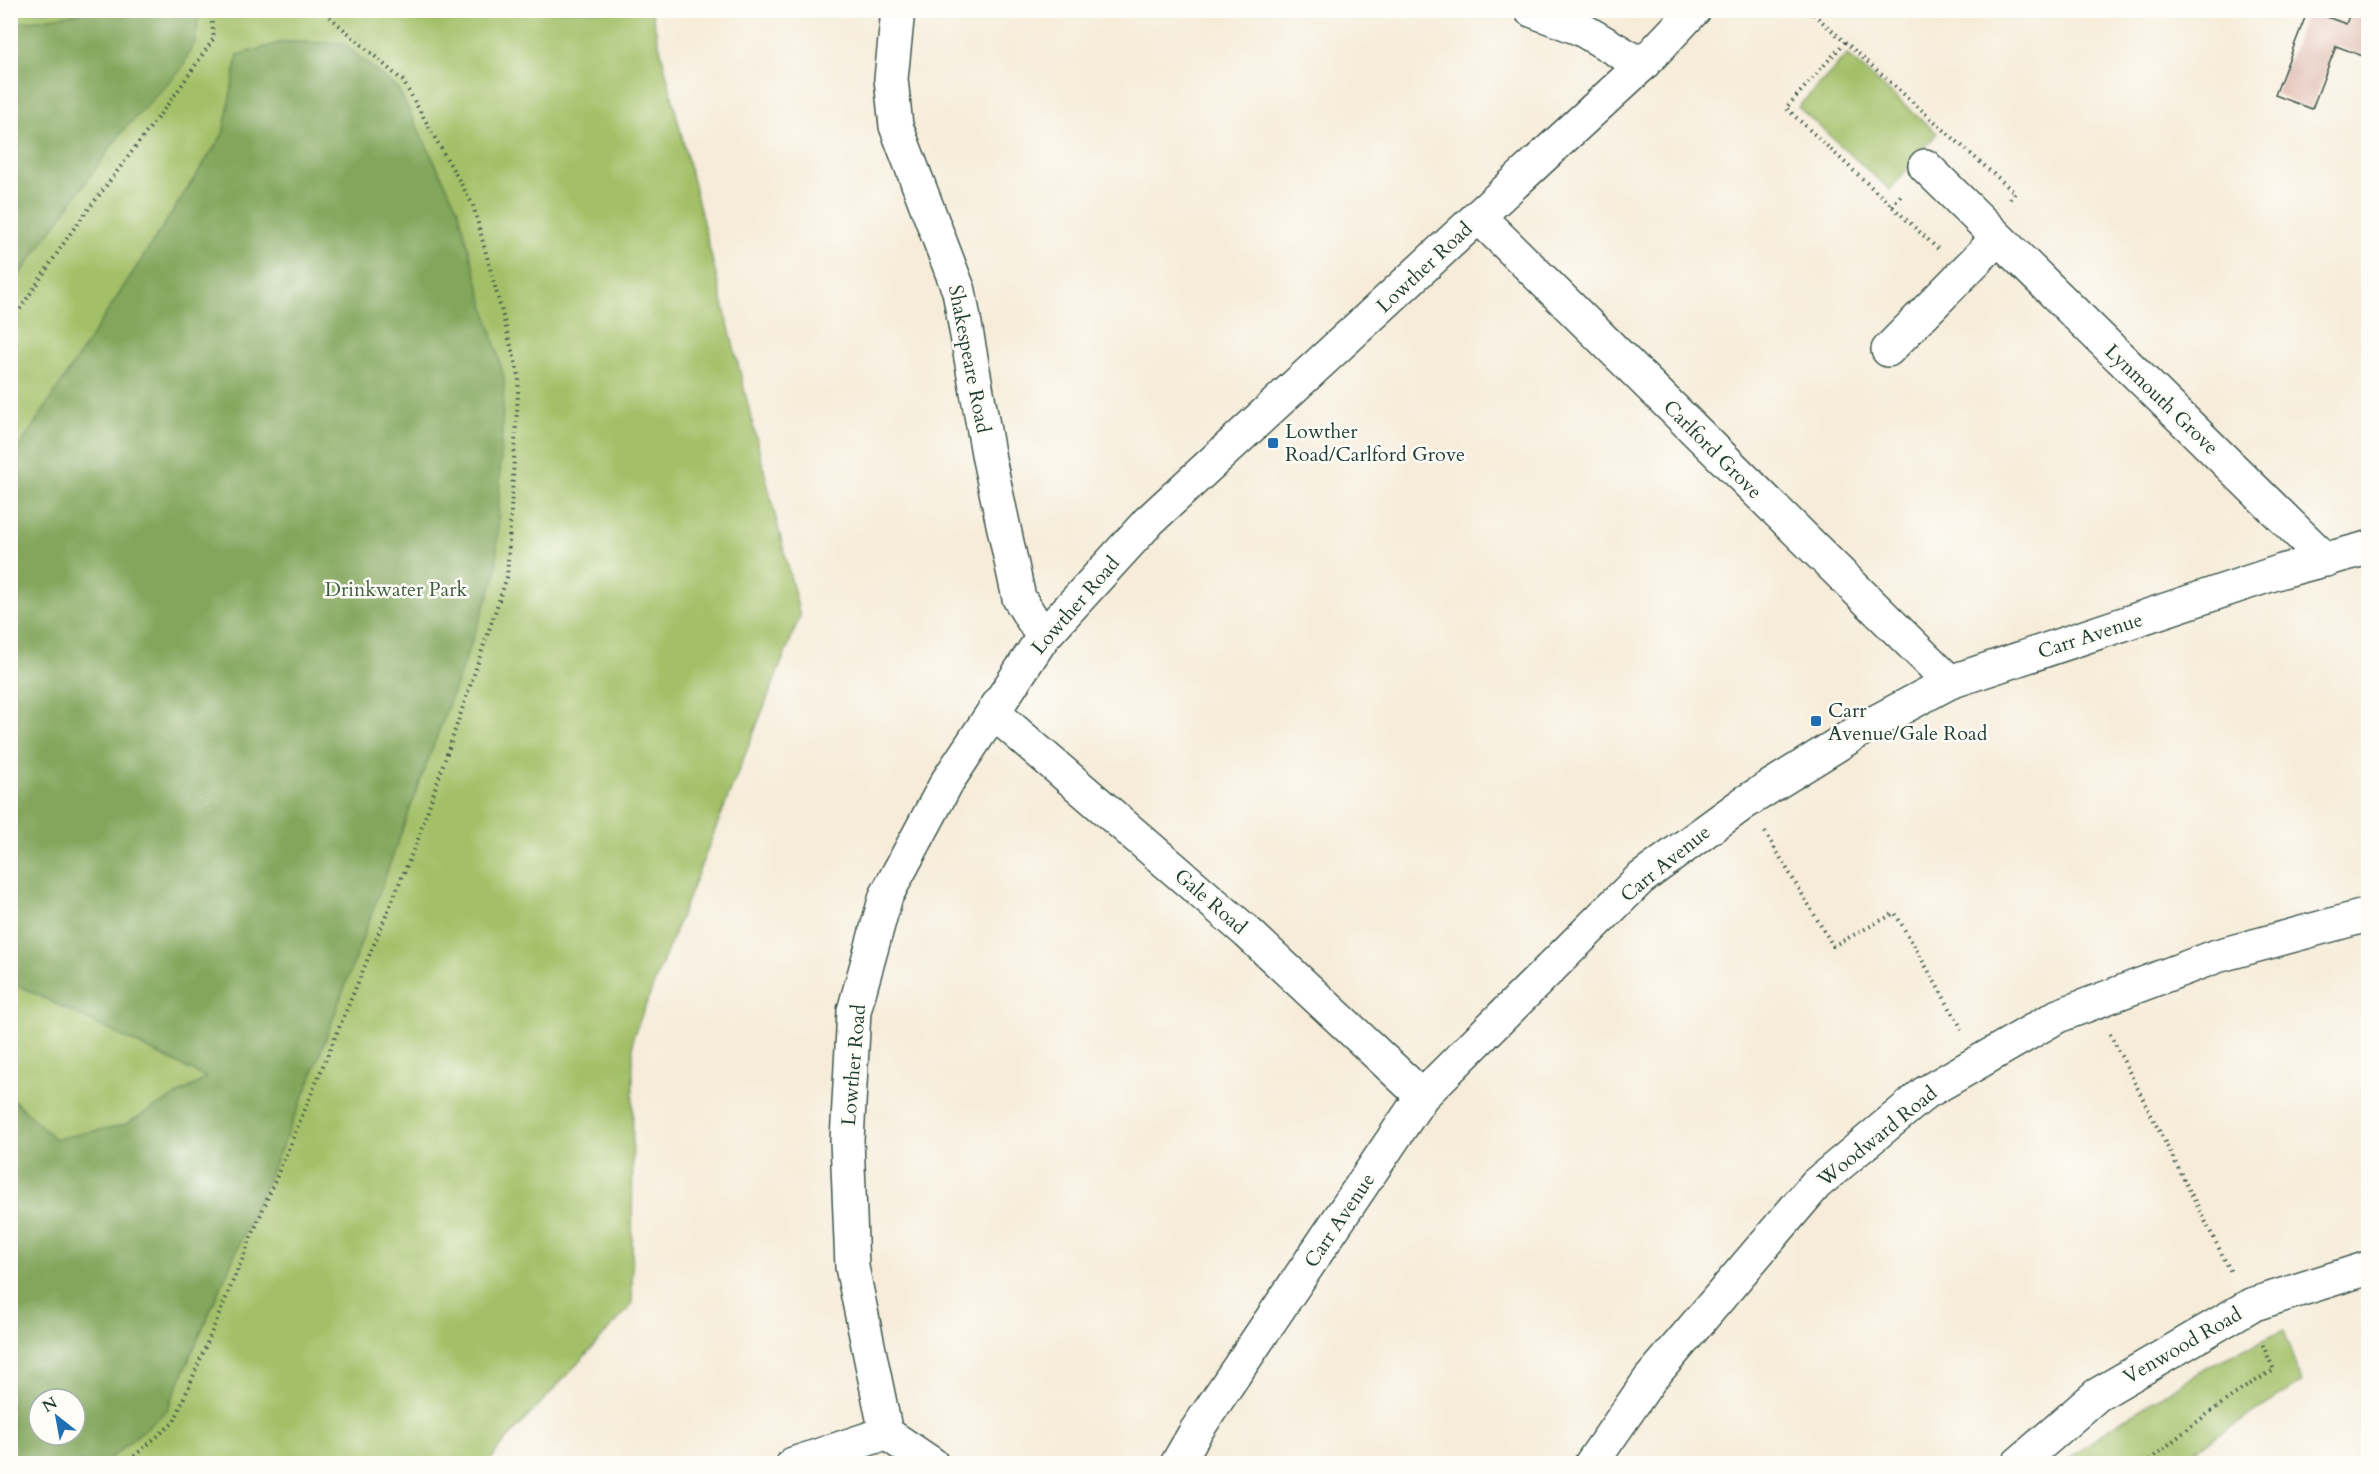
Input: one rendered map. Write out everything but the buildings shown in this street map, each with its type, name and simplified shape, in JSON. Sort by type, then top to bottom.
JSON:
[{"type":"street","name":"Shakespeare Road","points":[[898,10],[891,79],[896,126],[959,291],[988,459],[1019,598],[1043,637]]},
{"type":"street","points":[[1531,10],[1581,29],[1642,65]]},
{"type":"street","name":"Lowther Road","points":[[886,1434],[852,1267],[847,1140],[854,1011],[886,896],[947,782],[1043,637],[1149,521],[1642,65],[1694,10]]},
{"type":"street","name":"Lynmouth Grove","points":[[1925,166],[2326,560]]},
{"type":"street","name":"Carlford Grove","points":[[1478,216],[1950,682]]},
{"type":"street","points":[[1888,350],[1964,273],[1991,232]]},
{"type":"street","name":"Carr Avenue","points":[[1178,1464],[1196,1431],[1422,1096],[1640,879],[1744,803],[1864,728],[1950,682],[2282,571],[2368,548]]},
{"type":"street","name":"Gale Road","points":[[994,713],[1248,933],[1422,1096]]},
{"type":"street","name":"Woodward Road","points":[[1591,1464],[1650,1379],[1816,1184],[1925,1093],[2058,1016],[2217,956],[2368,915]]},
{"type":"street","name":"Venwood Road","points":[[2018,1464],[2097,1395],[2251,1305],[2368,1268]]},
{"type":"street","points":[[793,1464],[886,1434],[932,1464]]},
{"type":"path","points":[[10,15],[25,10]]},
{"type":"path","points":[[10,324],[72,231],[214,39],[210,10]]},
{"type":"path","points":[[125,1464],[174,1422],[418,839],[507,577],[519,376],[473,205],[403,81],[322,10]]},
{"type":"path","points":[[1809,10],[2015,193],[1991,232]]},
{"type":"path","points":[[1845,42],[1786,108],[1964,273]]},
{"type":"path","points":[[1744,803],[1767,833],[1833,946],[1894,913],[1981,1061]]},
{"type":"path","points":[[2096,1002],[2230,1269],[2251,1305],[2260,1338],[2274,1370],[2245,1386],[2201,1418],[2145,1464]]},
{"type":"green space","name":"Drinkwater Park","points":[[10,11],[651,11],[800,616],[633,1037],[632,1305],[498,1449],[489,1463],[11,1463]]},
{"type":"green space","points":[[94,11],[200,11],[195,41],[182,68],[121,133],[11,287],[11,26]]},
{"type":"green space","points":[[283,42],[342,43],[398,89],[458,209],[504,378],[496,575],[309,1084],[167,1410],[105,1463],[11,1463],[11,1098],[55,1139],[124,1125],[207,1078],[11,982],[11,460],[223,134],[238,55]]},
{"type":"green space","points":[[1847,55],[1937,133],[1890,190],[1798,107]]},
{"type":"green space","points":[[2284,1330],[2301,1383],[2174,1463],[2064,1463],[2111,1427],[2209,1366]]},
{"type":"place","name":"Lowther Road/Carlford Grove","points":[[1273,443]]},
{"type":"place","name":"Carr Avenue/Gale Road","points":[[1816,721]]}]
